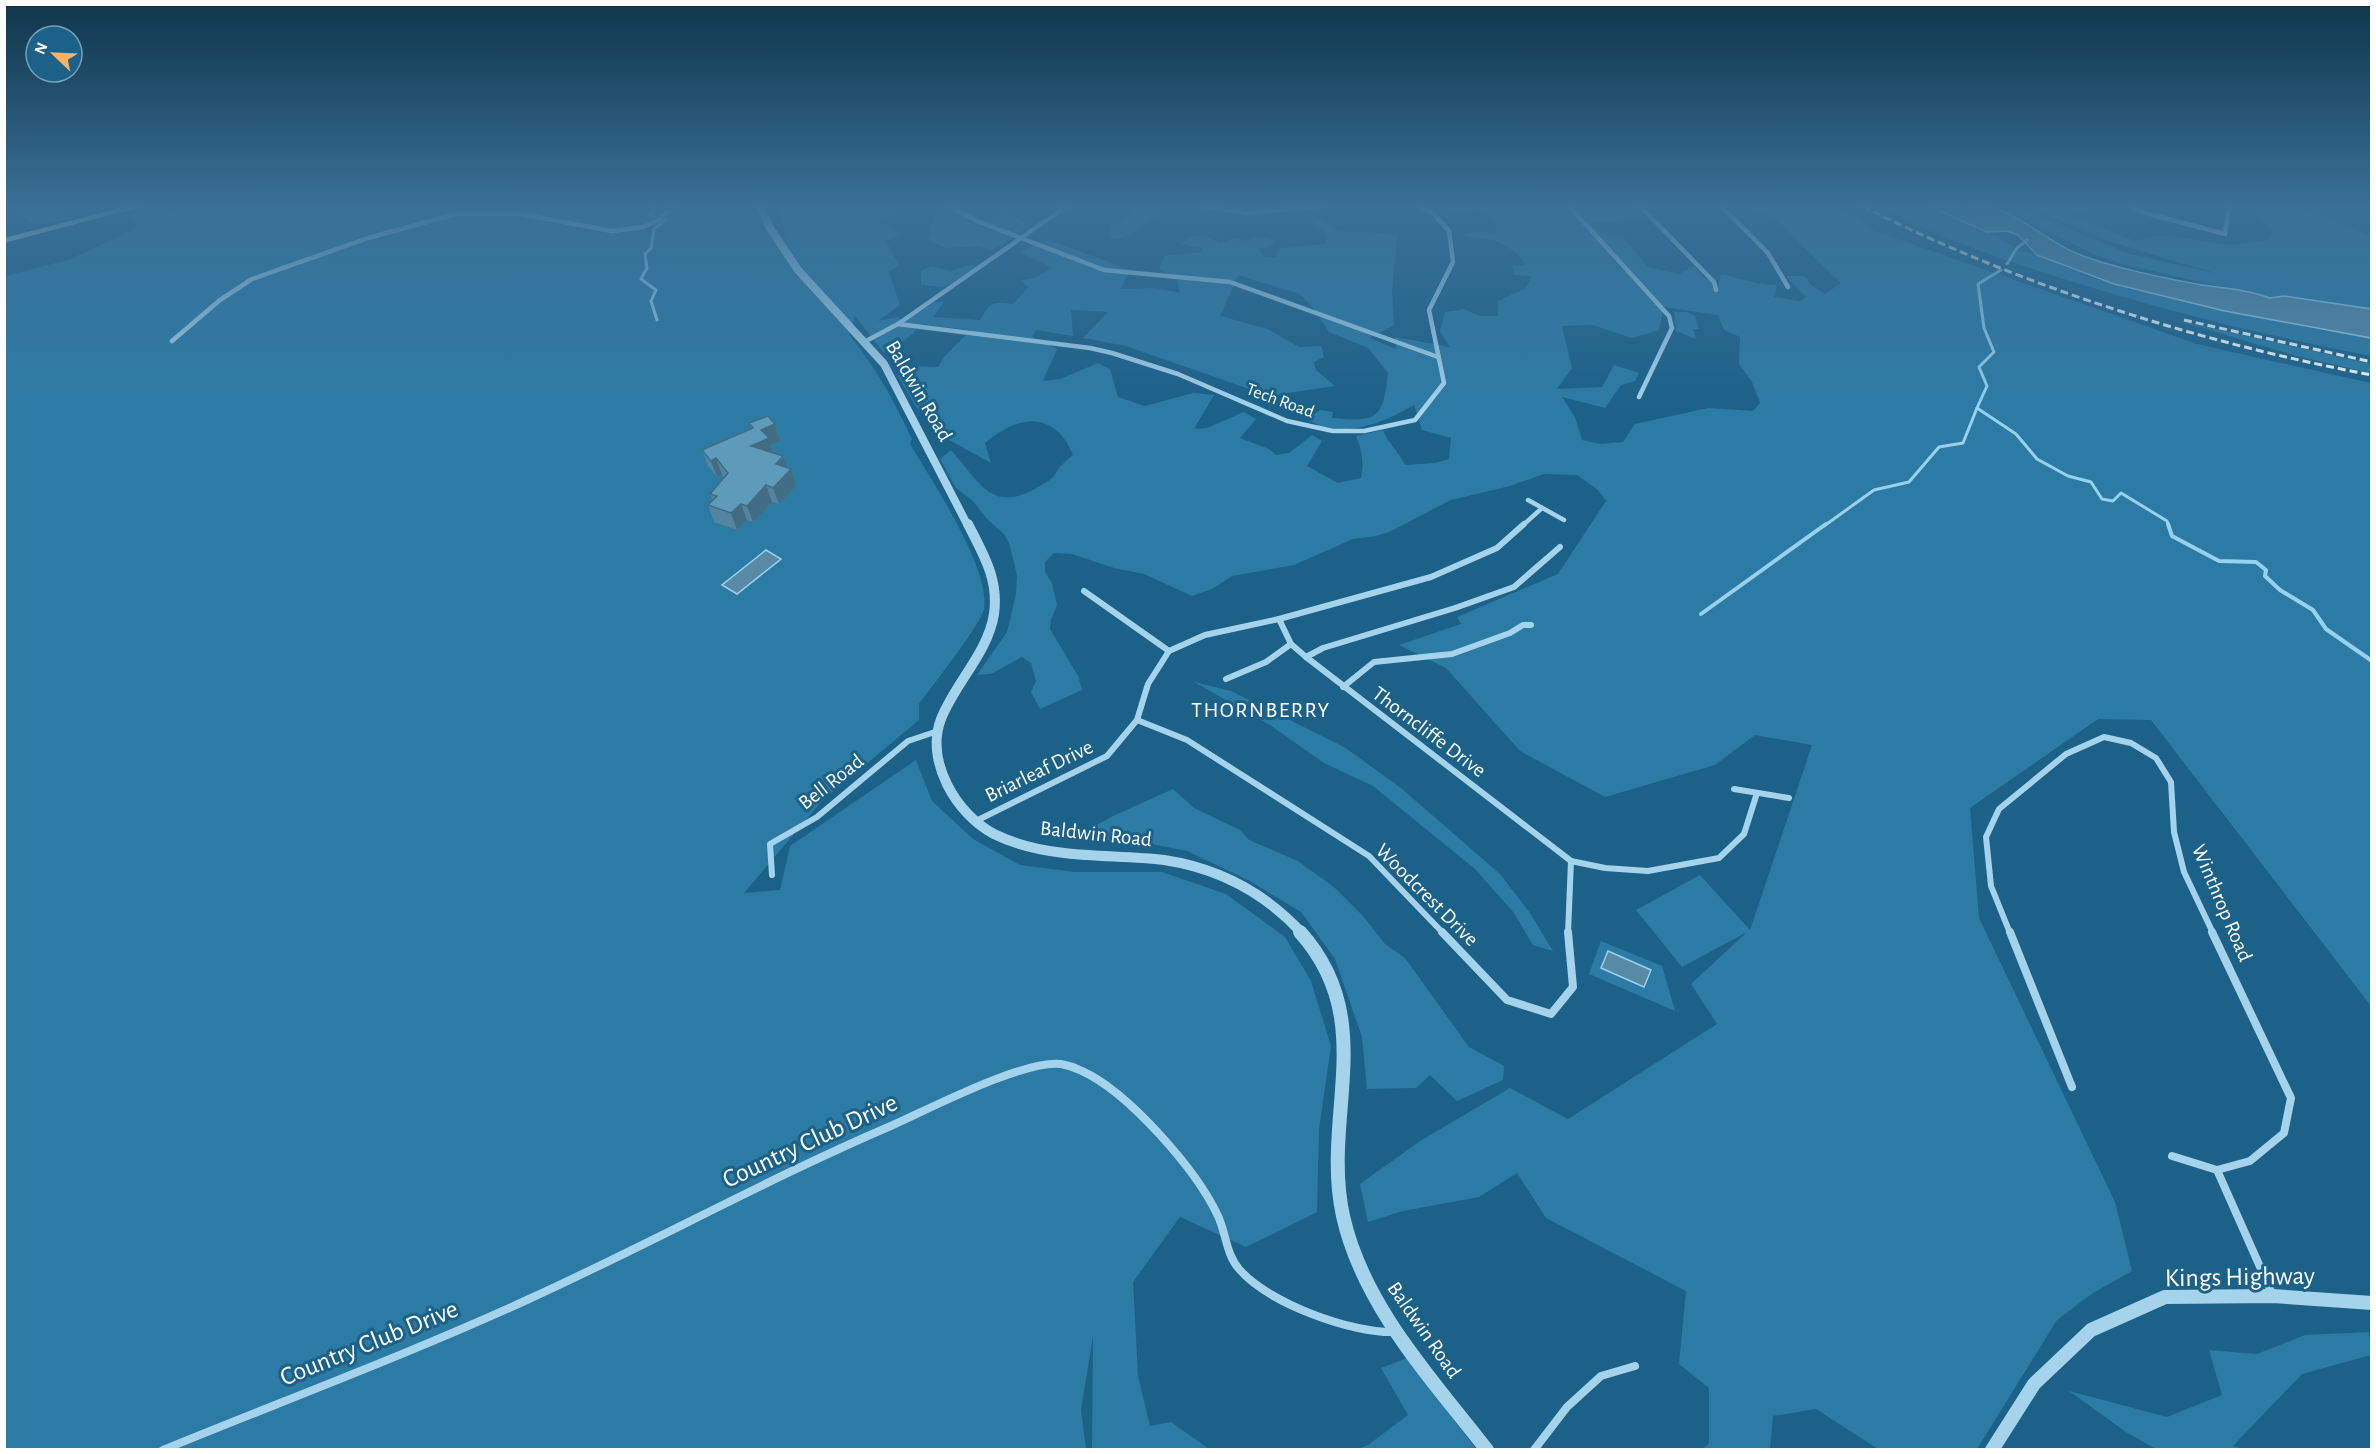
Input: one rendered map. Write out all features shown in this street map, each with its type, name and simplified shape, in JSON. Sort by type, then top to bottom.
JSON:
[{"type":"street","points":[[172,341],[222,298],[252,279],[267,274]]},
{"type":"street","name":"Baldwin Road","points":[[803,274],[866,341],[884,364],[978,540],[992,571],[996,590],[995,608],[988,634],[952,693],[938,731],[937,751],[941,770],[955,797],[976,821],[993,832],[1034,849],[1058,854],[1162,860],[1219,874],[1245,886],[1266,900],[1287,917],[1304,936],[1320,959],[1342,1009],[1346,1040],[1339,1157],[1343,1215],[1353,1247],[1370,1287],[1397,1332],[1487,1449]]},
{"type":"street","points":[[866,341],[898,324],[970,274]]},
{"type":"street","points":[[1144,274],[1230,282],[1438,357]]},
{"type":"street","name":"Tech Road","points":[[898,324],[1090,348],[1121,355],[1178,374],[1281,420],[1318,429],[1357,432],[1415,420],[1444,383],[1429,310],[1447,274]]},
{"type":"street","points":[[1631,274],[1669,316],[1672,328],[1639,397]]},
{"type":"street","points":[[1706,274],[1714,282],[1716,290]]},
{"type":"street","points":[[1782,274],[1788,287]]},
{"type":"street","points":[[1528,500],[1564,520]]},
{"type":"street","points":[[1084,591],[1169,651],[1205,635],[1279,619],[1431,577],[1497,548],[1542,508]]},
{"type":"street","points":[[1306,657],[1323,648],[1455,608],[1514,587],[1560,547]]},
{"type":"street","name":"Thorncliffe Drive","points":[[1279,619],[1291,644],[1306,657],[1571,861]]},
{"type":"street","points":[[1343,687],[1374,662],[1452,654],[1498,638],[1523,625],[1531,625]]},
{"type":"street","points":[[1226,679],[1266,662],[1291,644]]},
{"type":"street","name":"Briarleaf Drive","points":[[976,821],[1107,756],[1137,720],[1148,684],[1169,651]]},
{"type":"street","name":"Woodcrest Drive","points":[[1137,720],[1187,740],[1370,856],[1507,1000],[1551,1014],[1573,987],[1568,932],[1571,861]]},
{"type":"street","name":"Bell Road","points":[[772,875],[770,844],[817,817],[908,741],[938,731]]},
{"type":"street","name":"Winthrop Road","points":[[2072,1087],[1991,886],[1986,837],[1999,809],[2066,754],[2104,737],[2131,743],[2156,758],[2171,782],[2174,832],[2184,872],[2291,1098],[2284,1133],[2250,1161],[2217,1170]]},
{"type":"street","points":[[1734,789],[1789,798]]},
{"type":"street","points":[[1571,861],[1605,868],[1648,871],[1719,858],[1744,834],[1756,792]]},
{"type":"street","name":"Country Club Drive","points":[[163,1449],[529,1299],[770,1180],[864,1137],[1011,1074],[1060,1064],[1097,1077],[1121,1098],[1178,1157],[1200,1185],[1217,1216],[1239,1269],[1259,1286],[1344,1326],[1384,1335],[1397,1332]]},
{"type":"street","points":[[2172,1156],[2217,1170],[2273,1296]]},
{"type":"street","name":"Kings Highway","points":[[1992,1449],[2034,1384],[2091,1330],[2164,1297],[2273,1296],[2372,1303]]},
{"type":"street","points":[[1534,1449],[1566,1407],[1601,1376],[1635,1366]]},
{"type":"shaded area","points":[[13,274],[890,274],[900,305],[878,321],[898,317],[903,322],[935,302],[944,302],[933,317],[980,320],[992,304],[1013,304],[1029,287],[1020,281],[1042,274],[1128,274],[1121,289],[1155,288],[1180,293],[1177,279],[1168,274],[1394,274],[1394,325],[1369,338],[1396,349],[1395,337],[1450,347],[1440,331],[1445,312],[1464,309],[1480,316],[1498,316],[1498,301],[1526,288],[1532,276],[1515,274],[1700,274],[1718,286],[1721,274],[1755,283],[1777,285],[1774,297],[1800,301],[1806,297],[1786,276],[1805,276],[1810,284],[1825,294],[1841,283],[1832,274],[1997,274],[2197,344],[2371,383],[2371,1006],[2151,720],[2098,719],[1970,808],[1979,918],[2115,1202],[2132,1271],[2093,1293],[2057,1320],[1977,1449],[1878,1449],[1816,1409],[1773,1416],[1770,1449],[1703,1449],[1709,1443],[1709,1388],[1679,1364],[1686,1291],[1546,1218],[1517,1173],[1479,1197],[1403,1211],[1368,1222],[1360,1184],[1420,1141],[1510,1088],[1568,1119],[1717,1024],[1691,984],[1747,932],[1682,967],[1636,910],[1700,875],[1750,930],[1812,745],[1755,735],[1715,765],[1605,797],[1520,751],[1446,668],[1399,645],[1461,624],[1457,617],[1558,574],[1606,501],[1598,490],[1577,475],[1544,474],[1510,486],[1451,500],[1389,532],[1353,539],[1294,565],[1232,576],[1212,589],[1192,596],[1144,574],[1114,568],[1072,554],[1054,553],[1045,562],[1045,572],[1052,583],[1057,605],[1050,629],[1078,676],[1082,690],[1040,709],[1031,692],[1036,681],[1031,663],[1022,657],[991,674],[977,675],[1007,632],[1016,594],[1017,575],[1009,543],[1004,534],[987,519],[973,501],[956,488],[940,459],[951,450],[983,487],[993,494],[1004,497],[1017,496],[1051,479],[1073,455],[1065,440],[1056,430],[1046,424],[1034,422],[1010,427],[985,443],[991,463],[940,435],[916,407],[898,376],[905,366],[938,367],[943,358],[971,330],[920,324],[913,334],[884,353],[855,316],[849,335],[868,359],[884,385],[912,439],[910,444],[969,548],[984,592],[984,609],[965,641],[919,704],[919,720],[822,801],[744,893],[780,890],[790,846],[916,760],[932,801],[973,839],[1020,865],[1075,872],[1162,872],[1226,894],[1285,937],[1311,981],[1331,1046],[1319,1129],[1317,1212],[1246,1247],[1180,1217],[1133,1282],[1138,1376],[1150,1426],[1171,1422],[1209,1449],[1092,1449],[1093,1336],[1081,1410],[1086,1449],[5,1450],[5,276]],"holes":[[[1238,275],[1300,294],[1314,309],[1329,332],[1368,348],[1388,373],[1383,400],[1375,415],[1359,419],[1332,418],[1333,412],[1320,410],[1307,419],[1334,429],[1348,429],[1389,418],[1414,405],[1422,430],[1451,438],[1449,459],[1435,463],[1405,465],[1383,430],[1356,436],[1362,457],[1361,478],[1338,483],[1307,466],[1322,441],[1312,435],[1289,453],[1276,455],[1269,449],[1240,438],[1256,419],[1244,412],[1207,428],[1194,429],[1214,395],[1193,393],[1145,406],[1118,397],[1110,369],[1098,363],[1060,379],[1043,381],[1057,349],[1032,337],[1036,330],[1073,336],[1071,310],[1108,312],[1083,338],[1126,346],[1269,396],[1335,386],[1316,370],[1314,362],[1324,357],[1321,346],[1299,347],[1268,329],[1220,316]],[[1664,307],[1718,315],[1724,330],[1740,337],[1739,364],[1752,382],[1760,403],[1753,411],[1708,408],[1635,424],[1623,442],[1601,444],[1582,440],[1575,417],[1562,397],[1605,408],[1621,385],[1635,381],[1639,373],[1614,365],[1602,387],[1557,389],[1572,368],[1562,326],[1592,325],[1632,338],[1659,330]]]},
{"type":"shaded area","points":[[921,274],[966,274],[946,287],[921,285]]},
{"type":"shaded area","points":[[2048,274],[2082,274],[2134,290],[2326,331],[2371,338],[2371,356],[2208,320]]},
{"type":"shaded area","points":[[2087,274],[2148,274],[2245,291],[2270,298],[2284,296],[2371,309],[2371,338],[2225,311],[2114,284]]},
{"type":"shaded area","points":[[2165,274],[2371,274],[2371,309],[2284,296],[2270,298]]},
{"type":"shaded area","points":[[1674,312],[1688,312],[1695,316],[1699,329],[1693,329],[1696,339],[1676,331]]},
{"type":"shaded area","points":[[2176,320],[2371,364],[2371,373],[2296,356]]},
{"type":"shaded area","points":[[766,550],[781,559],[737,594],[722,585]]},
{"type":"shaded area","points":[[1194,682],[1231,691],[1344,747],[1401,788],[1500,874],[1530,913],[1553,951],[1533,945],[1514,913],[1475,869],[1373,786],[1324,763],[1270,725]]},
{"type":"shaded area","points":[[1173,789],[1194,808],[1240,830],[1249,840],[1298,861],[1335,888],[1363,916],[1385,944],[1405,958],[1469,1047],[1504,1066],[1503,1080],[1457,1101],[1430,1075],[1416,1088],[1367,1089],[1362,1037],[1335,959],[1301,912],[1248,880],[1187,851],[1131,840],[1081,840],[1080,834],[1113,816]]},
{"type":"shaded area","points":[[1601,941],[1662,966],[1675,1011],[1589,974]]},
{"type":"shaded area","points":[[1608,951],[1651,970],[1644,987],[1601,968]]},
{"type":"shaded area","points":[[2369,1332],[2371,1355],[2302,1374],[2233,1446],[2244,1449],[2156,1449],[2126,1432],[2069,1391],[2167,1417],[2222,1395],[2209,1350],[2257,1354],[2305,1335]]},
{"type":"shaded area","points":[[1407,1358],[1476,1449],[1355,1450],[1368,1445],[1408,1415],[1381,1368]]},
{"type":"building","points":[[768,416],[775,424],[761,430],[769,438],[751,446],[783,456],[776,464],[791,469],[773,488],[766,485],[747,506],[741,504],[731,513],[708,505],[717,496],[710,494],[728,473],[716,458],[711,461],[702,450],[753,428],[749,423]]},
{"type":"waterway","points":[[644,274],[641,279],[656,290],[651,301],[657,320]]},
{"type":"waterway","points":[[1977,408],[1987,386],[1979,367],[1994,352],[1984,328],[1978,284],[1995,274]]},
{"type":"waterway","points":[[1824,526],[1874,490],[1909,482],[1939,447],[1963,443],[1977,408]]},
{"type":"waterway","points":[[1977,408],[2016,434],[2037,459],[2068,476],[2091,482],[2102,499],[2113,501],[2121,493],[2167,521],[2169,526]]},
{"type":"waterway","points":[[1701,614],[1826,524]]},
{"type":"waterway","points":[[2168,524],[2172,536],[2219,561],[2256,562],[2266,570],[2265,576],[2280,590],[2313,610],[2326,629],[2372,661]]},
{"type":"railway","points":[[2016,274],[2111,308],[2176,328],[2307,362],[2372,375]]},
{"type":"railway","points":[[2184,320],[2372,362]]},
{"type":"district","name":"THORNBERRY","points":[[1261,710]]}]
